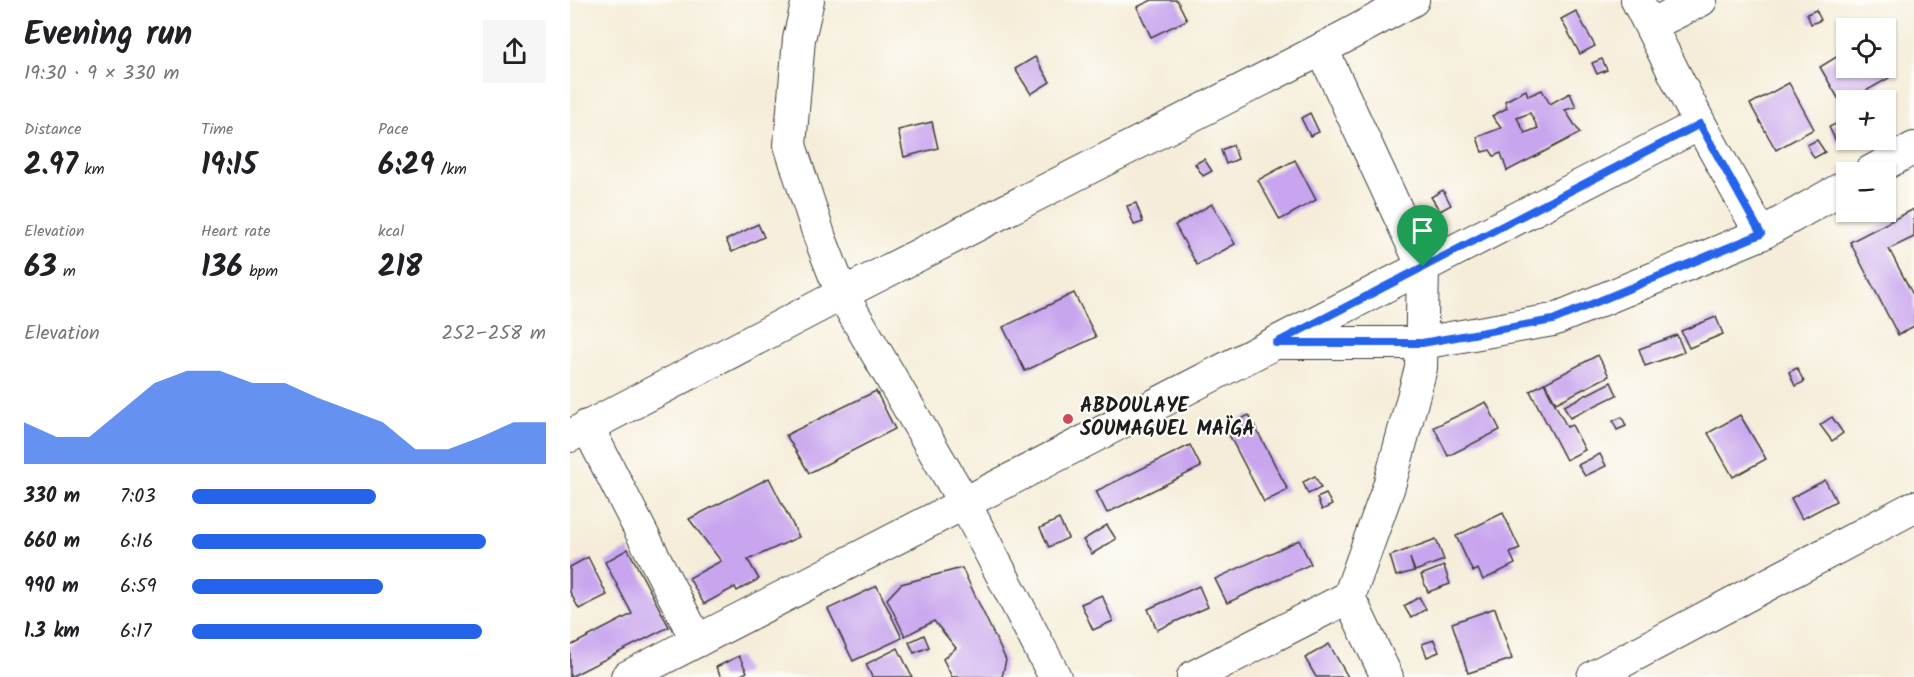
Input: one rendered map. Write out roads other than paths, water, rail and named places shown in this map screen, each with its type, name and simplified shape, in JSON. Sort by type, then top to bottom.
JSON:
[{"type":"street","points":[[808,0],[799,39],[789,145],[820,238],[842,294],[965,504],[1055,677]]},
{"type":"street","points":[[697,641],[579,431],[1413,0]]},
{"type":"street","points":[[1701,0],[1644,12],[1700,124],[1761,234]]},
{"type":"street","points":[[1193,677],[1349,597],[1389,486],[1422,368],[1423,267],[1322,49]]},
{"type":"street","points":[[627,677],[1700,124]]},
{"type":"street","points":[[1888,162],[1914,148]]},
{"type":"street","points":[[1276,343],[1422,343],[1553,320],[1761,234],[1836,192]]},
{"type":"street","points":[[1605,674],[1914,507]]},
{"type":"street","points":[[1349,597],[1387,677]]},
{"type":"place","name":"ABDOULAYE SOUMAGUEL MAÏGA","points":[[1068,419]]}]
